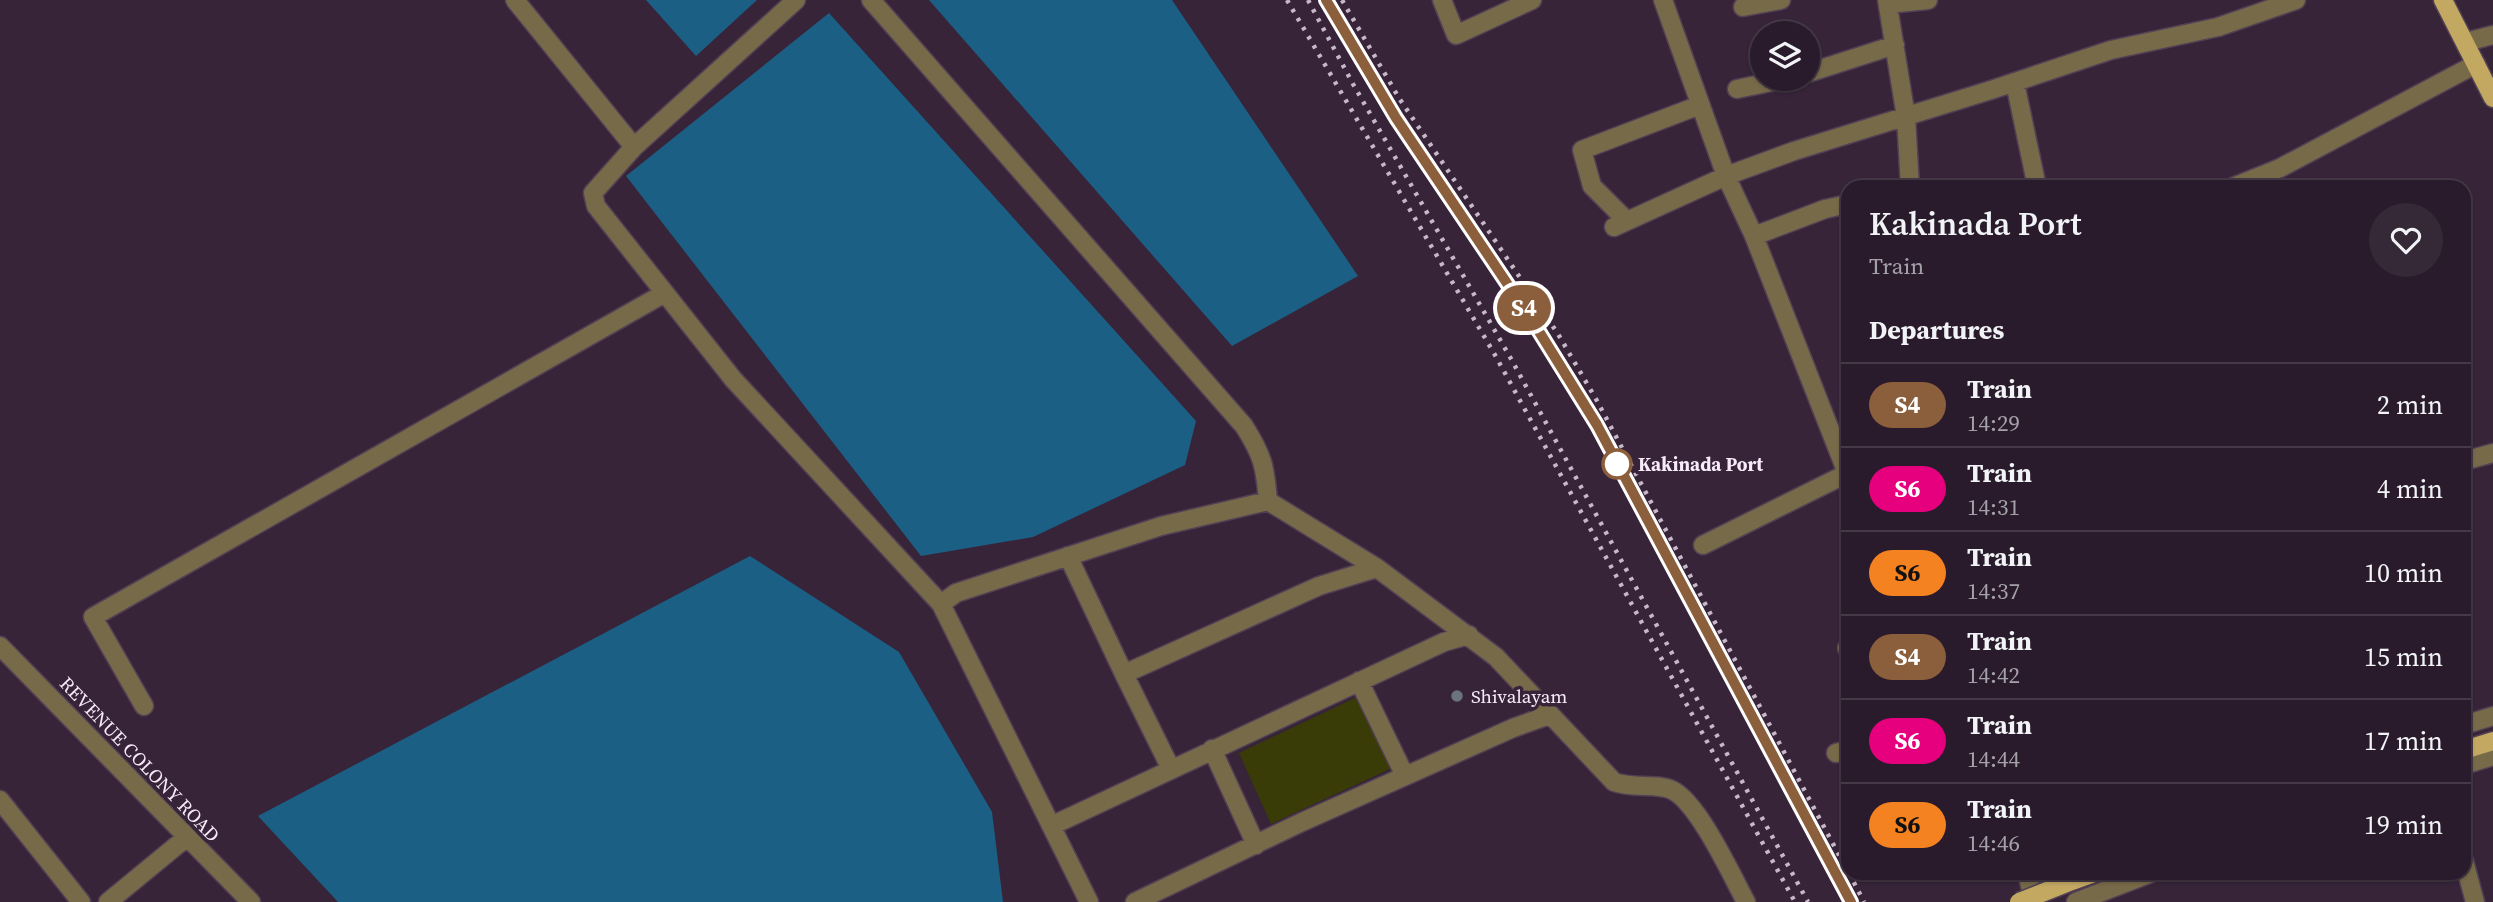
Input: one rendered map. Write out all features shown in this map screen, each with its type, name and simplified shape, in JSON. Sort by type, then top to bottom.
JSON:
[{"type":"main road","points":[[2443,0],[2493,98]]},
{"type":"main road","points":[[2471,748],[2493,741]]},
{"type":"main road","points":[[2019,902],[2075,880]]},
{"type":"street","points":[[514,0],[634,147]]},
{"type":"street","points":[[796,0],[634,147],[593,193],[596,206],[733,379],[941,604],[1089,902]]},
{"type":"street","points":[[871,0],[1244,426],[1258,447],[1265,465],[1268,501]]},
{"type":"street","points":[[1442,0],[1456,35],[1524,1]]},
{"type":"street","points":[[1663,0],[1726,176],[1754,236],[1841,458]]},
{"type":"street","points":[[1742,8],[1781,0]]},
{"type":"street","points":[[1910,180],[1906,117],[1887,2],[1928,0]]},
{"type":"street","points":[[1700,105],[1582,150],[1592,186],[1621,224],[1726,176],[1794,151],[2015,83],[2111,50],[2218,27],[2296,0]]},
{"type":"street","points":[[2466,42],[2493,35]]},
{"type":"street","points":[[1820,69],[1895,45]]},
{"type":"street","points":[[2250,180],[2280,168],[2476,64]]},
{"type":"street","points":[[2015,83],[2036,180]]},
{"type":"street","points":[[1737,89],[1750,86]]},
{"type":"street","points":[[1754,236],[1841,206]]},
{"type":"street","points":[[144,706],[93,617],[665,293]]},
{"type":"street","points":[[2471,459],[2493,453]]},
{"type":"street","points":[[1703,545],[1841,476]]},
{"type":"street","points":[[941,604],[956,593],[1161,526],[1268,501],[1377,568],[1469,635],[1496,657],[1614,782],[1626,787],[1672,790],[1684,800],[1708,832],[1746,902]]},
{"type":"street","points":[[1068,556],[1171,769]]},
{"type":"street","points":[[1124,674],[1319,586],[1377,568]]},
{"type":"street","points":[[1051,826],[1444,642],[1469,635]]},
{"type":"street","name":"REVENUE COLONY ROAD","points":[[0,646],[251,902]]},
{"type":"street","points":[[1359,681],[1405,776]]},
{"type":"street","points":[[1135,902],[1405,776],[1549,715]]},
{"type":"street","points":[[2471,723],[2493,716]]},
{"type":"street","points":[[1212,749],[1256,845]]},
{"type":"street","points":[[2471,763],[2493,756]]},
{"type":"street","points":[[0,800],[81,902]]},
{"type":"street","points":[[108,902],[187,836]]},
{"type":"street","points":[[2032,880],[2034,902]]},
{"type":"street","points":[[2076,902],[2133,880]]},
{"type":"street","points":[[2469,880],[2475,902]]},
{"type":"shaded area","points":[[1357,697],[1392,768],[1271,824],[1239,753]]},
{"type":"water","points":[[646,0],[757,0],[696,56]]},
{"type":"water","points":[[929,0],[1172,0],[1358,276],[1232,346]]},
{"type":"water","points":[[829,13],[1196,421],[1185,465],[1033,537],[921,556],[626,176]]},
{"type":"water","points":[[750,556],[899,652],[992,812],[1003,902],[338,902],[258,816]]},
{"type":"railway","points":[[1287,0],[1495,355],[1795,902]]},
{"type":"railway","points":[[1308,0],[1353,84],[1510,357],[1808,902]]},
{"type":"railway","points":[[1326,0],[1396,118],[1520,303],[1597,426],[1851,902]]},
{"type":"railway","points":[[1342,0],[1399,98],[1558,334],[1596,399],[1841,859]]},
{"type":"railway","points":[[1853,880],[1864,902]]},
{"type":"train","name":"S4","points":[[1326,0],[1396,118],[1535,325],[1597,425],[1851,902]]},
{"type":"place","name":"Kakinada Port","points":[[1617,464]]},
{"type":"place","name":"Shivalayam","points":[[1457,696]]}]
